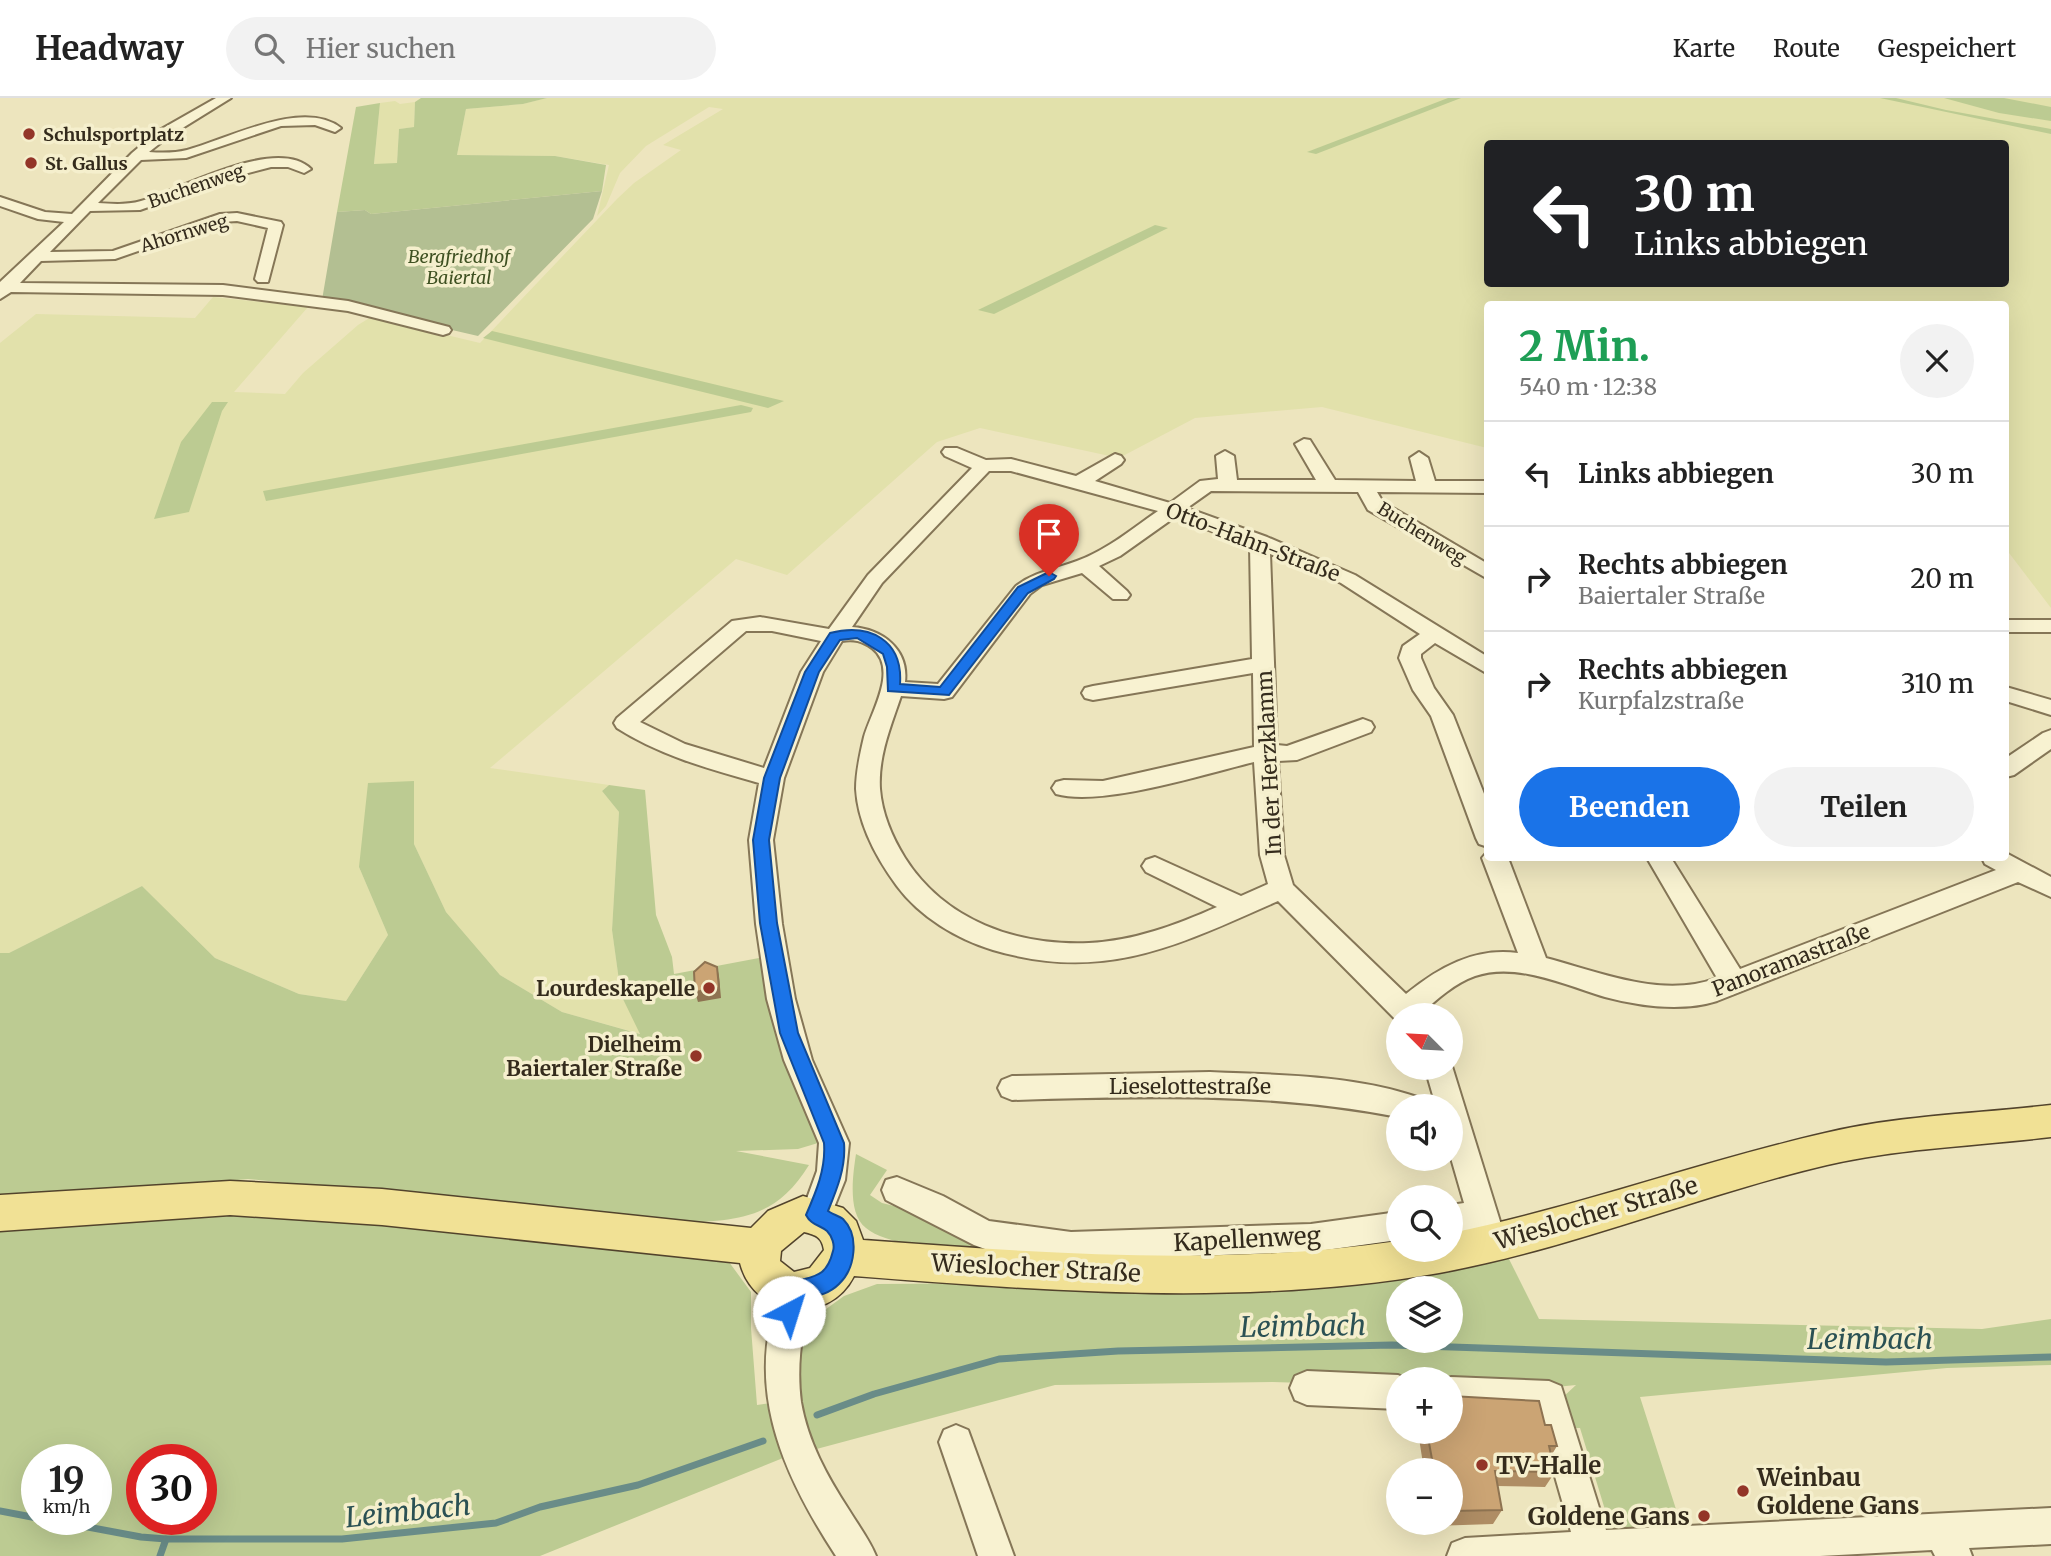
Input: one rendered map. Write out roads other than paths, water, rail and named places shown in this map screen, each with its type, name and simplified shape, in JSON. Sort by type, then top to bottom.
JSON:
[{"type":"main road","name":"Wieslocher Straße","points":[[844,1257],[1079,1272],[1202,1274],[1316,1269],[1428,1255],[1486,1229],[1830,1148],[2051,1121]]},
{"type":"main road","points":[[0,1213],[230,1198],[383,1207],[761,1247]]},
{"type":"main road","points":[[803,1214],[816,1215],[836,1226],[842,1235],[844,1257],[831,1278],[821,1286],[796,1291],[771,1282],[760,1260],[761,1247],[777,1225],[803,1214]]},
{"type":"street","points":[[2,289],[137,156],[163,134],[225,98]]},
{"type":"street","points":[[137,156],[187,154],[298,119],[326,123],[335,128]]},
{"type":"street","name":"Buchenweg","points":[[0,201],[43,216],[81,213],[141,205],[271,162],[300,166],[304,169]]},
{"type":"street","name":"Ahornweg","points":[[37,257],[115,255],[220,218],[237,217],[276,225],[262,279]]},
{"type":"street","points":[[2,289],[223,290],[348,306],[443,330]]},
{"type":"street","points":[[1304,444],[1329,486]]},
{"type":"street","name":"Otto-Hahn-Straße","points":[[951,452],[984,466],[1011,465],[1080,482],[1171,509],[1260,541],[1348,579],[1484,665]]},
{"type":"street","points":[[1225,456],[1228,484]]},
{"type":"street","points":[[1419,458],[1427,486]]},
{"type":"street","points":[[1080,482],[1115,460]]},
{"type":"street","points":[[816,1215],[829,1183],[835,1155],[834,1143],[798,1060],[781,999],[769,923],[761,840],[772,778],[812,672],[835,636],[875,579],[984,466]]},
{"type":"street","points":[[893,688],[944,692],[1023,590],[1035,581],[1085,565],[1113,552],[1207,485],[1484,487]]},
{"type":"street","name":"Buchenweg","points":[[1364,485],[1376,506],[1484,571]]},
{"type":"street","name":"In der Herzklamm","points":[[1260,541],[1265,752],[1272,855],[1282,889],[1398,1003]]},
{"type":"street","points":[[1085,565],[1120,595]]},
{"type":"street","points":[[772,778],[642,735],[625,723],[739,626],[757,623],[835,636],[859,634],[889,652],[894,667],[893,688],[872,750],[869,794],[872,813],[894,865],[916,892],[948,920],[975,934],[1014,947],[1076,954],[1124,949],[1157,941],[1282,889]]},
{"type":"street","points":[[2009,626],[2051,626]]},
{"type":"street","points":[[1434,634],[1411,651],[1410,657],[1424,690],[1441,715],[1484,828]]},
{"type":"street","points":[[1093,693],[1263,664]]},
{"type":"street","points":[[2009,695],[2051,708]]},
{"type":"street","points":[[1064,789],[1103,789],[1265,752],[1289,754],[1363,727]]},
{"type":"street","points":[[2009,767],[2051,738]]},
{"type":"street","points":[[1496,861],[1536,966]]},
{"type":"street","points":[[1661,861],[1734,982]]},
{"type":"street","points":[[1999,861],[2051,888]]},
{"type":"street","points":[[1156,866],[1240,907]]},
{"type":"street","name":"Panoramastraße","points":[[1417,1003],[1441,981],[1474,965],[1504,962],[1536,966],[1620,990],[1662,997],[1707,993],[2017,872]]},
{"type":"street","name":"Lieselottestraße","points":[[1012,1088],[1217,1082],[1355,1094],[1386,1101]]},
{"type":"street","points":[[1463,1151],[1486,1229]]},
{"type":"street","name":"Kapellenweg","points":[[897,1190],[985,1235],[1072,1246],[1311,1238],[1386,1228]]},
{"type":"street","points":[[1463,1222],[1486,1229]]},
{"type":"street","points":[[796,1291],[782,1345],[781,1381],[785,1416],[817,1496],[858,1556]]},
{"type":"street","points":[[1307,1388],[1386,1391]]},
{"type":"street","points":[[1463,1394],[1549,1398],[1594,1550]]},
{"type":"street","points":[[956,1442],[996,1556]]},
{"type":"street","points":[[1465,1556],[1594,1550],[1948,1544],[2051,1526]]},
{"type":"waterway","name":"Leimbach","points":[[817,1415],[874,1394],[999,1359],[1118,1351],[1392,1345],[1886,1362],[2051,1357]]},
{"type":"waterway","name":"Leimbach","points":[[166,1539],[342,1539],[496,1523],[540,1507],[638,1485],[763,1441]]},
{"type":"waterway","name":"Leimbach","points":[[0,1511],[21,1515]]},
{"type":"waterway","name":"Leimbach","points":[[112,1532],[166,1539]]},
{"type":"waterway","points":[[160,1556],[166,1539]]},
{"type":"place","name":"Schulsportplatz","points":[[29,134]]},
{"type":"place","name":"St. Gallus","points":[[31,163]]},
{"type":"place","name":"Lourdeskapelle","points":[[709,988]]},
{"type":"place","name":"Dielheim Baiertaler Straße","points":[[696,1056]]},
{"type":"place","name":"TV-Halle","points":[[1482,1465]]},
{"type":"place","name":"Weinbau Goldene Gans","points":[[1743,1491]]},
{"type":"place","name":"Goldene Gans","points":[[1704,1516]]},
{"type":"park label","name":"Bergfriedhof Baiertal","points":[[459,266]]}]
